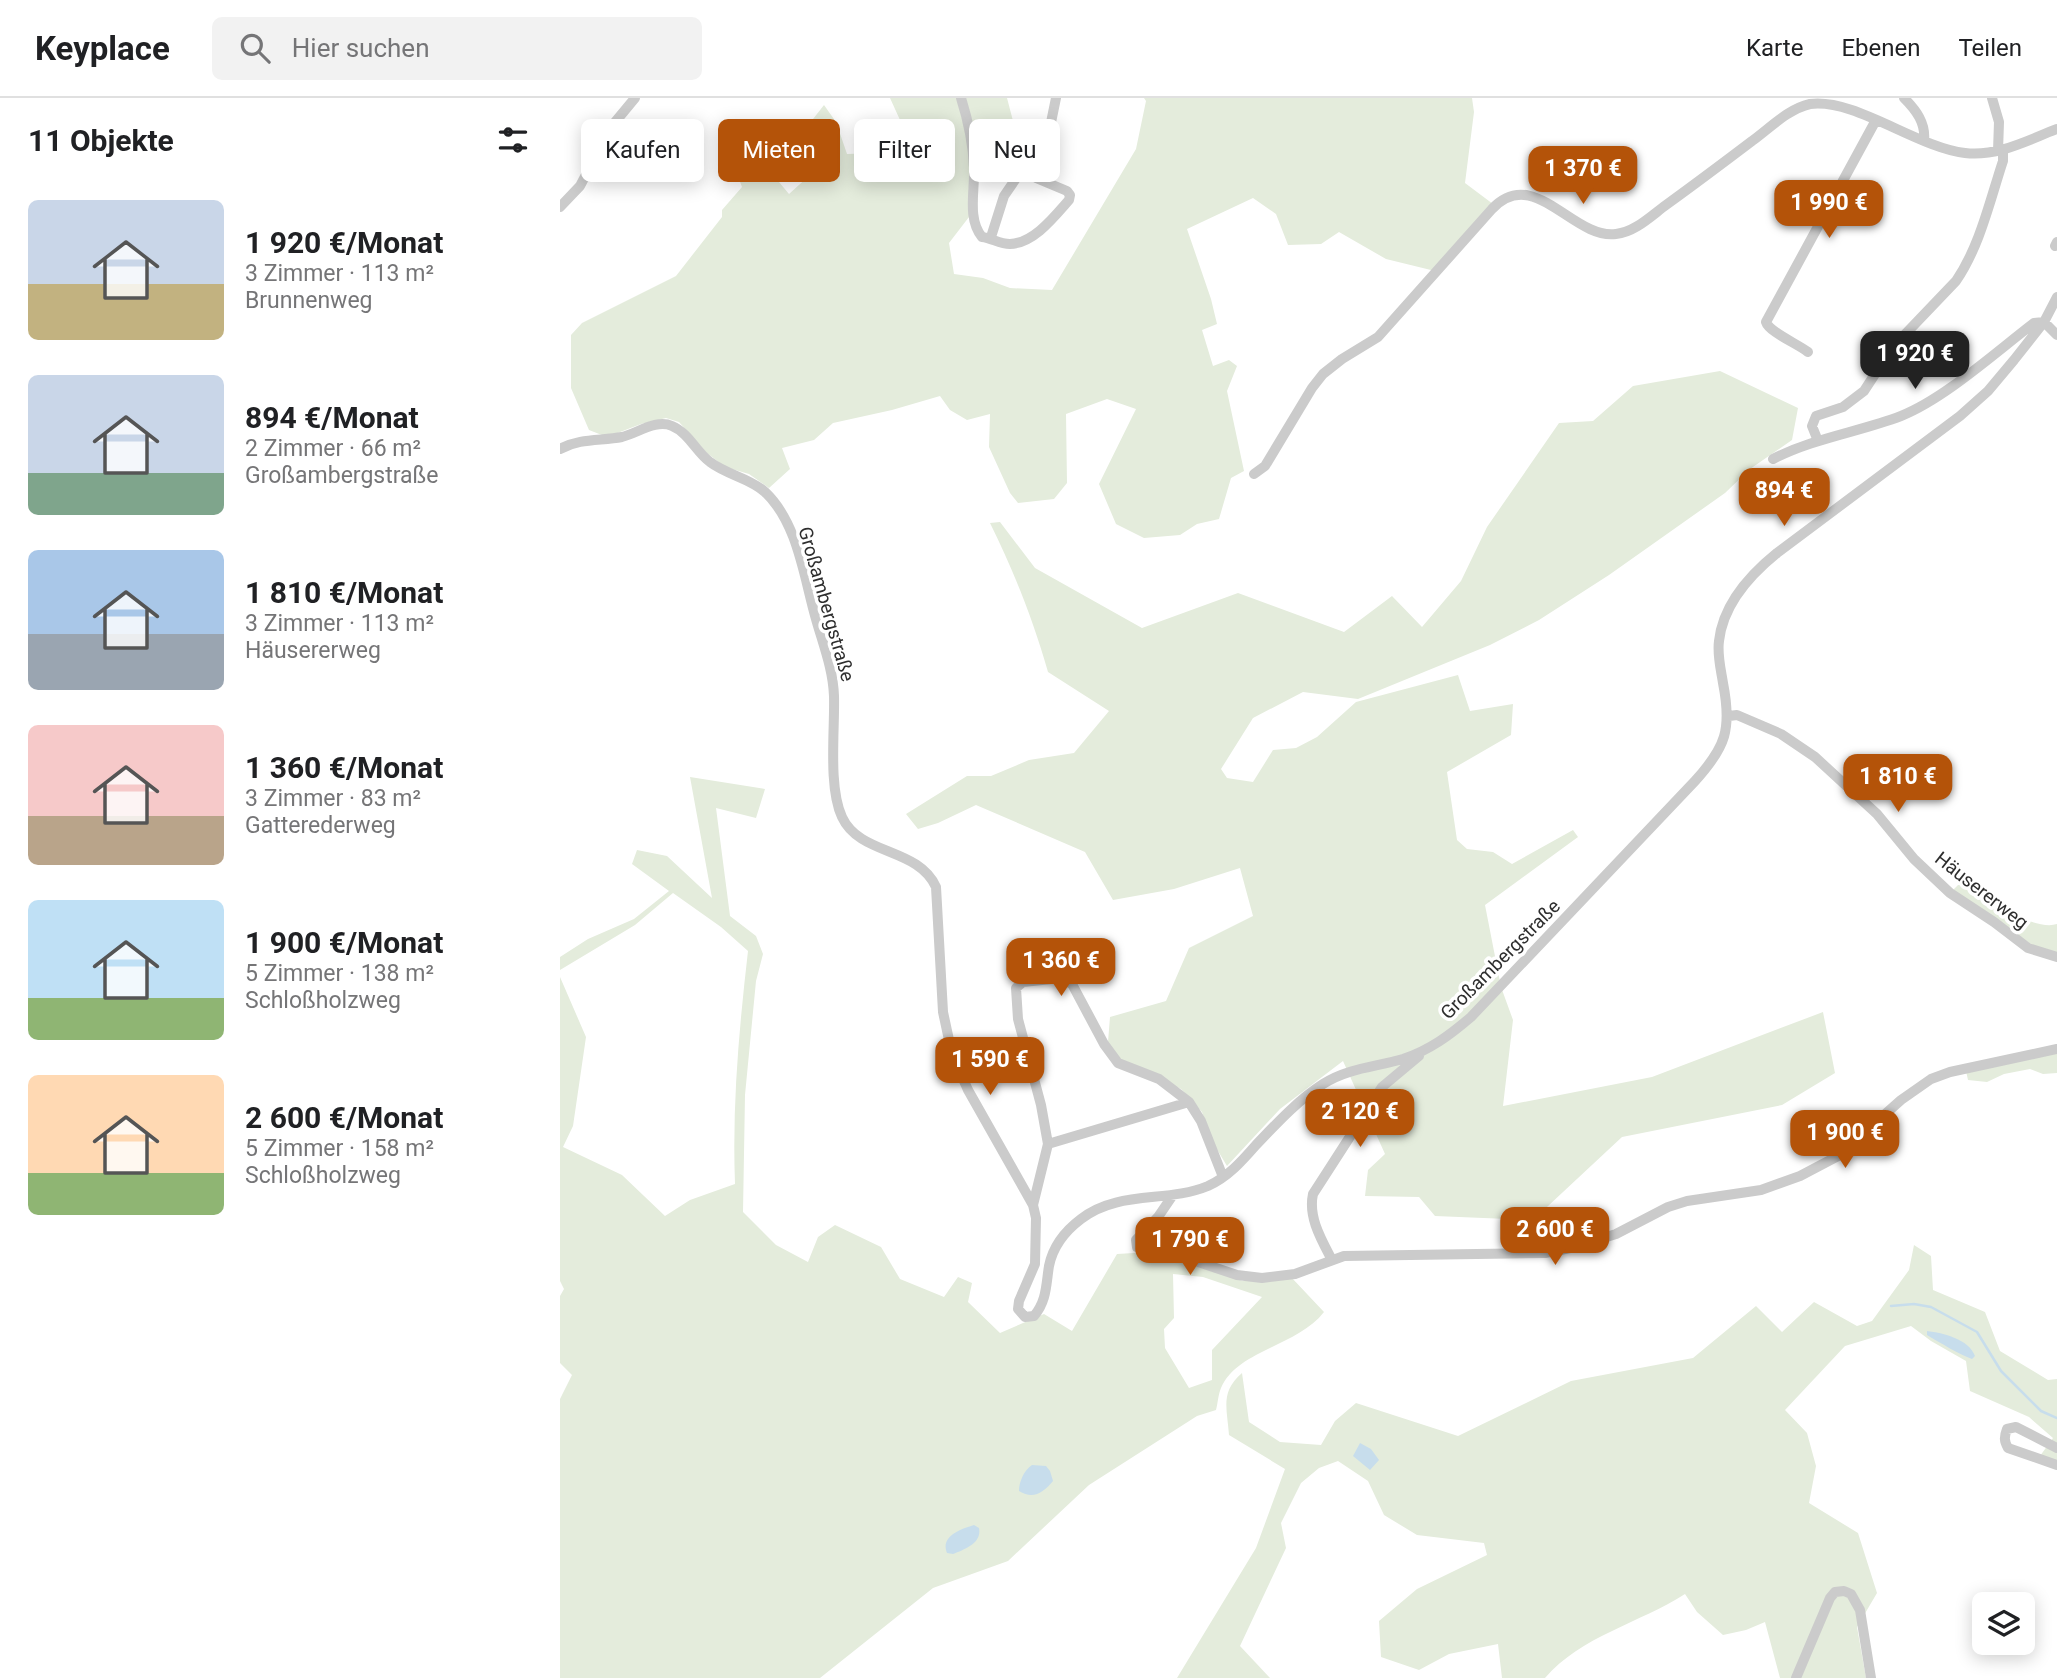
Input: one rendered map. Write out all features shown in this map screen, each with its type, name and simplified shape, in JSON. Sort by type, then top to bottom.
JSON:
[{"type":"street","points":[[560,207],[580,186],[611,127],[635,98]]},
{"type":"street","points":[[961,98],[972,147],[974,217],[982,237],[1012,244],[1026,239],[1044,227],[1069,200],[1070,195],[1046,182]]},
{"type":"street","points":[[1052,119],[1056,98]]},
{"type":"street","points":[[1904,98],[1919,113],[1924,141]]},
{"type":"street","points":[[1818,441],[1812,426],[1816,416],[1843,407],[1864,391],[1892,348],[1956,281],[1964,269],[1982,225],[2003,160],[1999,122],[1992,98]]},
{"type":"street","points":[[1254,474],[1265,466],[1323,374],[1378,337],[1502,200],[1518,195],[1533,197],[1592,230],[1606,234],[1620,233],[1637,226],[1656,213],[1800,107],[1821,103],[1845,106],[1924,141],[1964,153],[2000,151],[2057,129]]},
{"type":"street","points":[[1808,352],[1769,328],[1766,322],[1875,120]]},
{"type":"street","points":[[991,237],[1004,196],[1014,182]]},
{"type":"street","name":"Großambergstraße","points":[[560,449],[582,441],[616,438],[663,424],[671,425],[682,432],[709,462],[725,473],[756,485],[778,508],[796,547],[831,672],[834,696],[835,792],[841,816],[854,833],[866,842],[917,865],[936,887],[943,1012],[952,1054],[968,1090],[1033,1205],[1037,1230],[1035,1264],[1018,1309],[1026,1317],[1034,1316],[1042,1305],[1049,1263],[1056,1245],[1093,1210],[1123,1201],[1172,1195],[1206,1187],[1234,1170],[1298,1104],[1323,1084],[1352,1071],[1426,1050],[1471,1017],[1703,773],[1723,744],[1729,716],[1718,642],[1723,624],[1743,587],[1757,570],[1777,553],[1961,416],[1988,391],[2044,322],[2057,297]]},
{"type":"street","points":[[1773,459],[1917,408],[2034,323],[2044,322],[2057,335]]},
{"type":"street","name":"Häusererweg","points":[[1729,716],[1737,715],[1795,742],[1836,775],[1877,814],[1914,859],[1950,893],[2028,948],[2057,957]]},
{"type":"street","points":[[1033,1205],[1048,1144],[1041,1105],[1018,1019],[1016,988],[1023,982],[1061,978],[1072,984],[1104,1044],[1118,1063],[1159,1079],[1189,1102],[1201,1121],[1223,1177]]},
{"type":"street","points":[[1172,1195],[1158,1217],[1136,1240],[1137,1247],[1153,1247],[1237,1275],[1262,1278],[1295,1274],[1344,1256],[1520,1254],[1575,1247],[1616,1234],[1668,1207],[1705,1197],[1761,1190],[1800,1177],[1838,1156],[1901,1100],[1931,1079],[1950,1072],[2057,1049]]},
{"type":"street","points":[[1332,1259],[1314,1218],[1311,1204],[1313,1194],[1382,1087],[1426,1050]]},
{"type":"street","points":[[1048,1144],[1189,1102]]},
{"type":"street","points":[[2057,1448],[2016,1427],[2007,1429],[2005,1435],[2008,1448],[2057,1465]]},
{"type":"street","points":[[1796,1678],[1830,1598],[1835,1592],[1843,1591],[1851,1594],[1860,1610],[1871,1678]]},
{"type":"green space","points":[[890,98],[1007,98],[1012,119],[969,119],[969,182],[973,182],[969,217],[949,243],[954,274],[983,278],[1010,288],[1052,290],[1136,149],[1146,101],[1144,98],[1472,98],[1474,112],[1465,183],[1493,204],[1435,271],[1386,259],[1339,232],[1321,244],[1288,245],[1276,214],[1253,198],[1187,229],[1217,324],[1202,330],[1213,366],[1229,360],[1237,366],[1227,391],[1244,471],[1231,478],[1219,519],[1197,524],[1180,535],[1144,538],[1116,524],[1099,484],[1136,409],[1107,399],[1066,414],[1067,483],[1054,499],[1018,503],[1010,493],[989,447],[990,414],[967,420],[950,410],[940,396],[833,423],[814,440],[782,448],[790,469],[769,488],[749,474],[725,467],[707,453],[679,422],[666,418],[607,437],[589,430],[571,388],[571,335],[582,323],[676,276],[722,217],[722,210],[742,187],[740,182],[779,182],[789,194],[802,182],[840,182],[840,134],[847,154],[854,154],[854,182],[955,182],[955,119],[900,119]]},
{"type":"green space","points":[[824,105],[834,119],[813,119]]},
{"type":"green space","points":[[1720,371],[1798,408],[1792,440],[1750,469],[1725,493],[1609,575],[1539,620],[1490,645],[1358,699],[1303,692],[1253,718],[1221,769],[1227,778],[1253,782],[1273,750],[1296,748],[1317,737],[1356,702],[1458,675],[1470,711],[1513,704],[1511,735],[1447,772],[1457,840],[1467,849],[1493,852],[1512,864],[1573,830],[1578,837],[1485,905],[1501,987],[1513,1020],[1503,1106],[1652,1077],[1823,1012],[1835,1073],[1782,1105],[1622,1137],[1533,1220],[1435,1216],[1419,1197],[1365,1196],[1368,1170],[1385,1154],[1343,1061],[1280,1109],[1227,1166],[1212,1141],[1202,1112],[1181,1089],[1120,1060],[1108,1042],[1110,1017],[1166,1001],[1189,948],[1253,916],[1240,868],[1174,889],[1113,900],[1085,852],[976,805],[938,823],[918,829],[906,814],[967,776],[991,776],[1029,760],[1074,753],[1109,711],[1048,672],[1022,596],[990,523],[1000,522],[1035,568],[1142,628],[1238,593],[1344,632],[1392,596],[1422,627],[1461,581],[1487,527],[1559,423],[1593,421],[1633,386]]},
{"type":"green space","points":[[690,777],[765,789],[756,818],[716,808],[730,916],[756,936],[763,954],[756,981],[745,1095],[743,1212],[776,1245],[808,1262],[818,1237],[835,1225],[881,1247],[900,1279],[944,1297],[958,1277],[972,1283],[968,1302],[1000,1333],[1044,1314],[1072,1331],[1117,1254],[1151,1252],[1243,1281],[1291,1277],[1324,1312],[1299,1333],[1240,1365],[1229,1375],[1221,1388],[1216,1410],[1197,1416],[1089,1485],[1008,1561],[933,1588],[820,1678],[560,1678],[560,1399],[572,1375],[560,1363],[560,1296],[564,1289],[560,1281],[560,977],[586,1037],[573,1126],[563,1147],[622,1175],[665,1216],[690,1200],[735,1184],[737,1068],[748,951],[721,927],[673,893],[635,925],[560,970],[560,957],[588,939],[634,919],[669,891],[632,864],[637,850],[667,856],[712,898]],"holes":[[[1173,1274],[1203,1277],[1262,1297],[1212,1350],[1212,1380],[1189,1388],[1165,1348],[1164,1329],[1174,1318]]]},
{"type":"green space","points":[[1959,884],[2021,918],[2047,925],[2057,924],[2057,953],[2041,951],[1952,891]]},
{"type":"green space","points":[[2057,1050],[2057,1073],[2043,1074],[2030,1069],[2004,1074],[1987,1082],[1968,1080],[1966,1071]]},
{"type":"green space","points":[[1914,1245],[1931,1256],[1933,1290],[1985,1312],[2000,1351],[2048,1380],[2057,1379],[2057,1462],[2040,1456],[2053,1438],[2029,1417],[1970,1391],[1966,1361],[1911,1326],[1845,1346],[1785,1410],[1807,1433],[1816,1466],[1809,1503],[1858,1533],[1877,1593],[1857,1627],[1866,1678],[1780,1678],[1765,1622],[1723,1635],[1697,1612],[1685,1594],[1576,1651],[1545,1678],[1502,1678],[1498,1644],[1449,1654],[1419,1670],[1381,1657],[1379,1621],[1417,1589],[1487,1555],[1484,1543],[1417,1535],[1384,1515],[1368,1481],[1338,1461],[1319,1468],[1301,1483],[1281,1523],[1286,1548],[1240,1646],[1270,1678],[1177,1678],[1256,1548],[1285,1469],[1229,1435],[1226,1401],[1230,1387],[1242,1373],[1249,1422],[1280,1442],[1321,1445],[1335,1421],[1356,1403],[1458,1436],[1571,1381],[1693,1358],[1756,1306],[1782,1332],[1814,1302],[1857,1326],[1872,1321],[1909,1270]]},
{"type":"water","points":[[1927,1331],[1961,1341],[1975,1356],[1972,1359],[1956,1351],[1927,1335]]},
{"type":"water","points":[[1360,1443],[1371,1449],[1379,1460],[1370,1470],[1353,1456]]},
{"type":"water","points":[[1032,1465],[1046,1466],[1053,1481],[1042,1492],[1029,1495],[1019,1491],[1019,1488],[1024,1473]]},
{"type":"water","points":[[974,1525],[979,1528],[975,1542],[953,1554],[947,1553],[946,1542],[949,1538]]},
{"type":"waterway","points":[[1891,1306],[1914,1304],[1931,1307],[1977,1332],[2001,1371],[2041,1411],[2057,1418]]}]
